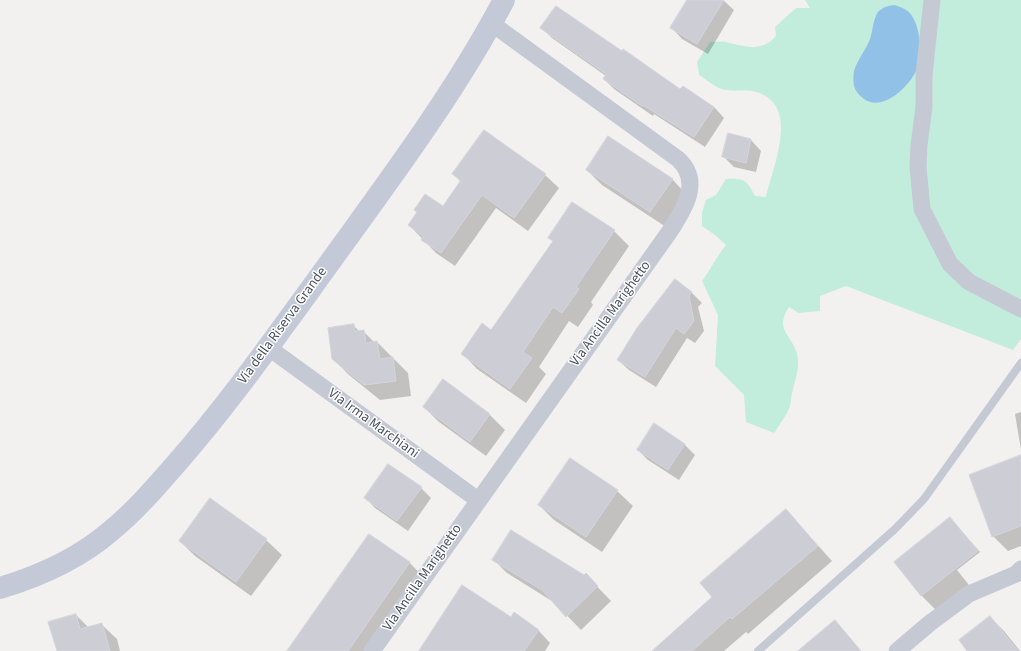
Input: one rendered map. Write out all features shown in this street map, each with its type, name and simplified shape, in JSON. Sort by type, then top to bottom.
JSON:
[{"type":"street","name":"Via della Riserva Grande","points":[[0,588],[38,574],[70,559],[111,531],[149,495],[202,434],[268,348],[384,188],[441,103],[491,24],[504,0]]},
{"type":"street","points":[[932,0],[924,75],[924,107],[919,145],[918,168],[922,209],[950,264],[969,282],[1021,309]]},
{"type":"street","name":"Via Ancilla Marighetto","points":[[372,651],[670,230],[687,202],[690,182],[685,165],[491,24]]},
{"type":"street","name":"Via Irma Marchiani","points":[[268,348],[478,500]]},
{"type":"street","points":[[897,651],[930,623],[969,594],[1016,574],[1021,569]]},
{"type":"lane","points":[[758,651],[895,529],[924,499],[1021,363]]},
{"type":"green space","points":[[805,0],[1021,0],[1021,339],[1013,350],[846,286],[820,296],[820,311],[799,313],[789,307],[784,316],[783,323],[784,329],[797,352],[798,369],[790,406],[774,433],[746,422],[744,395],[715,366],[718,315],[702,281],[726,245],[702,226],[702,212],[706,200],[716,195],[726,179],[737,179],[744,181],[750,186],[755,196],[766,197],[778,154],[781,123],[778,110],[770,99],[753,91],[730,91],[719,88],[699,75],[697,62],[710,42],[724,42],[752,47],[765,45],[776,36],[775,27],[796,8],[810,8]]},
{"type":"water","points":[[894,5],[909,12],[915,22],[920,44],[918,67],[910,81],[896,95],[888,100],[870,102],[862,98],[855,89],[853,80],[854,71],[870,39],[876,15],[884,8]]},
{"type":"building","points":[[687,0],[724,0],[697,44],[670,28]]},
{"type":"building","points":[[556,6],[622,51],[623,49],[680,89],[683,86],[714,107],[694,137],[643,105],[642,106],[603,79],[606,74],[540,28]]},
{"type":"building","points":[[484,130],[546,174],[514,218],[482,195],[441,253],[421,240],[423,236],[408,225],[417,212],[414,210],[425,194],[443,206],[461,180],[452,174]]},
{"type":"building","points":[[728,133],[751,139],[746,163],[722,157]]},
{"type":"building","points":[[608,136],[673,179],[650,212],[586,170]]},
{"type":"building","points":[[572,202],[615,230],[576,287],[579,289],[562,313],[553,307],[523,352],[532,358],[510,389],[461,354],[482,323],[491,330],[553,241],[548,238]]},
{"type":"building","points":[[675,279],[692,292],[689,296],[694,321],[684,334],[676,328],[645,377],[617,360],[637,328]]},
{"type":"building","points":[[354,324],[355,331],[364,330],[366,343],[377,341],[380,359],[393,357],[396,381],[364,385],[332,359],[328,328]]},
{"type":"building","points":[[443,379],[490,414],[470,442],[423,407]]},
{"type":"building","points":[[654,423],[685,444],[668,470],[637,450]]},
{"type":"building","points":[[1021,455],[1021,526],[992,537],[969,475]]},
{"type":"building","points":[[570,458],[618,490],[586,537],[538,505]]},
{"type":"building","points":[[388,464],[422,487],[397,521],[364,498]]},
{"type":"building","points":[[210,498],[267,539],[236,582],[179,541]]},
{"type":"building","points":[[786,509],[818,546],[732,619],[730,617],[692,651],[652,651],[712,597],[700,583]]},
{"type":"building","points":[[950,517],[978,551],[921,596],[894,562]]},
{"type":"building","points":[[511,530],[584,575],[586,573],[598,586],[566,617],[542,590],[492,560]]},
{"type":"building","points":[[369,534],[410,562],[348,651],[287,651]]},
{"type":"building","points":[[462,585],[511,617],[514,612],[539,630],[524,651],[419,651]]},
{"type":"building","points":[[76,614],[80,629],[102,623],[110,651],[57,651],[48,622]]},
{"type":"building","points":[[990,616],[1018,651],[967,651],[959,640]]},
{"type":"building","points":[[835,620],[861,651],[798,651]]}]
